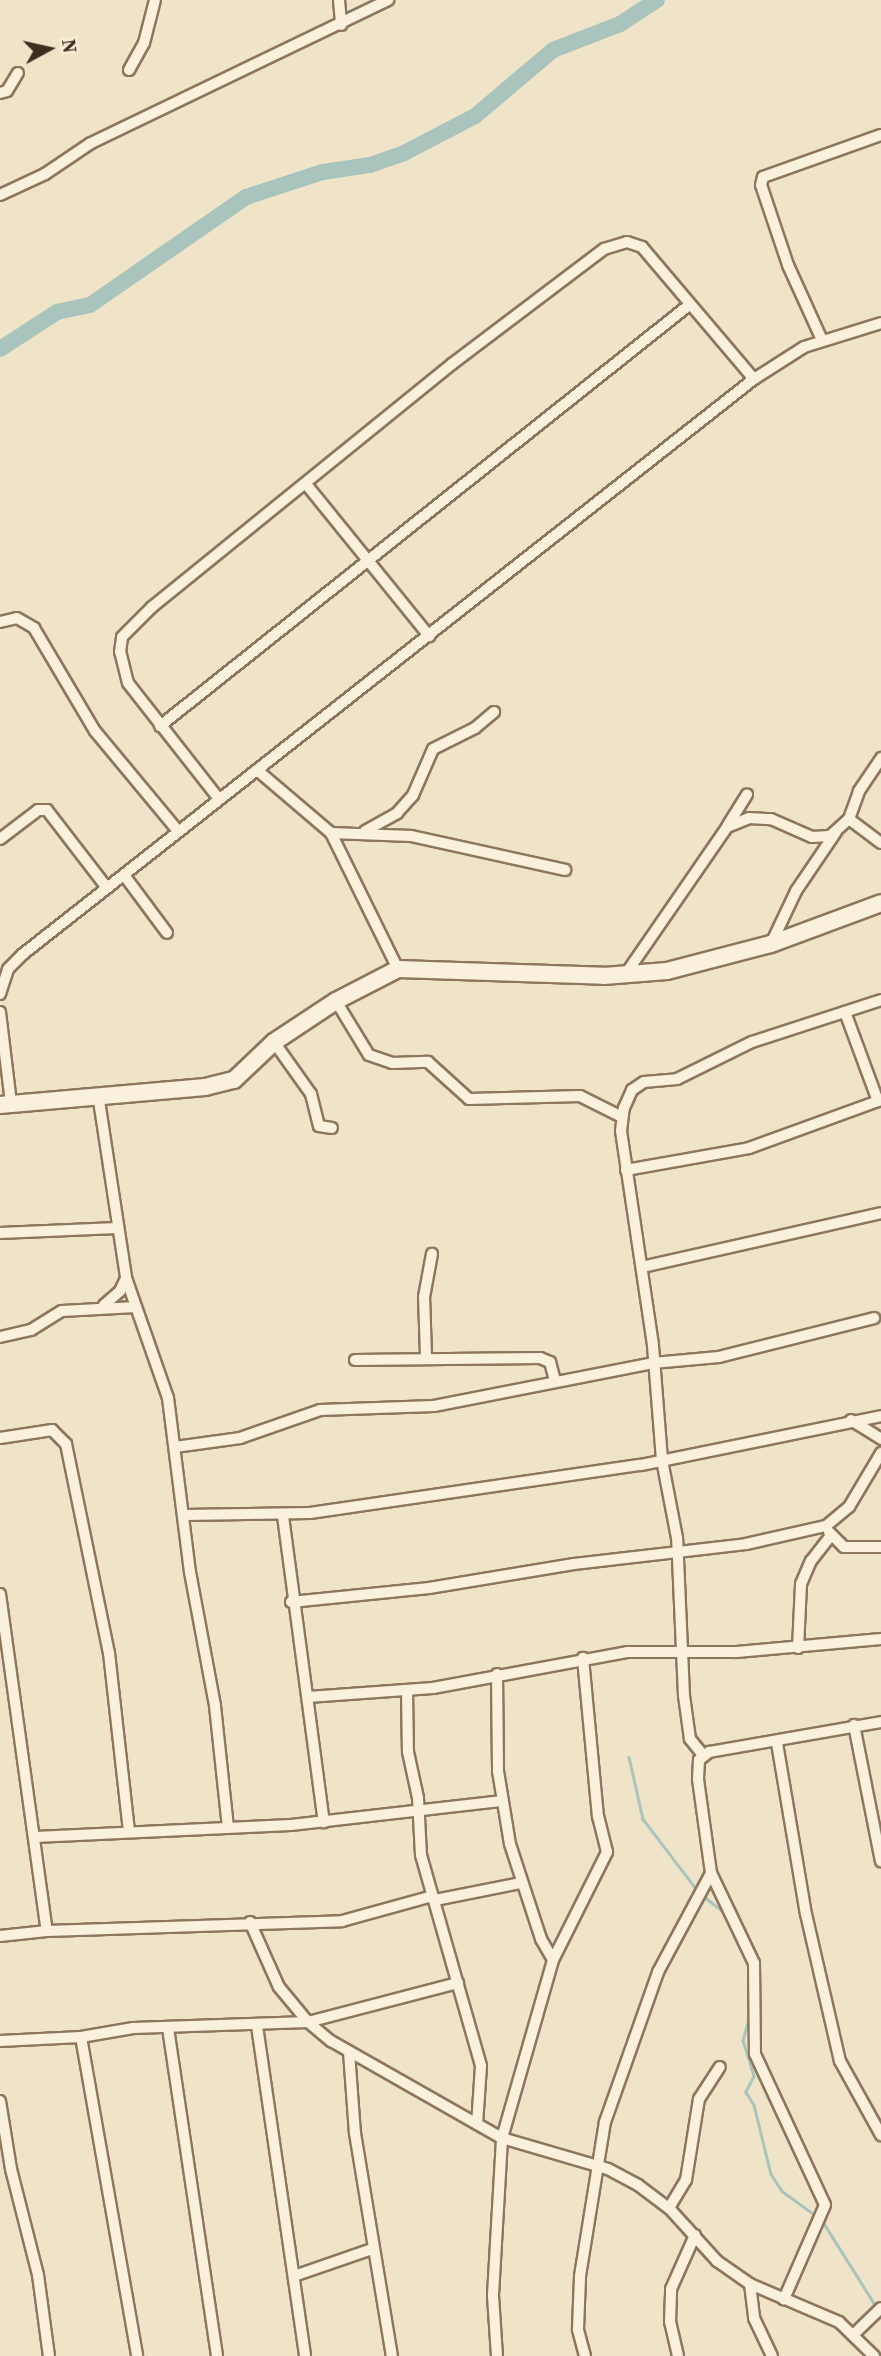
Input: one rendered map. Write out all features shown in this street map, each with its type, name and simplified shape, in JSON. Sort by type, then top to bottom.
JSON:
[{"type":"street","points":[[129,70],[137,61],[155,0]]},
{"type":"street","points":[[339,0],[341,25]]},
{"type":"street","points":[[0,195],[45,174],[91,143],[341,25],[388,0]]},
{"type":"street","points":[[0,93],[7,91],[18,72]]},
{"type":"street","points":[[822,340],[788,265],[761,185],[763,177],[881,135]]},
{"type":"street","points":[[219,799],[160,726],[124,673],[122,637],[152,607],[452,364],[604,249],[627,242],[642,247],[754,379]]},
{"type":"street","points":[[160,726],[689,305]]},
{"type":"street","points":[[0,994],[15,961],[754,379],[787,356],[822,340],[881,323]]},
{"type":"street","points":[[306,484],[429,636]]},
{"type":"street","points":[[0,622],[17,618],[34,628],[94,731],[178,831]]},
{"type":"street","points":[[362,832],[397,813],[413,795],[433,749],[475,728],[494,712]]},
{"type":"street","points":[[771,944],[796,891],[836,832],[849,819],[855,798],[881,758]]},
{"type":"street","points":[[257,770],[331,832],[398,969]]},
{"type":"street","points":[[625,975],[747,795]]},
{"type":"street","points":[[0,839],[38,810],[47,810],[107,888]]},
{"type":"street","points":[[727,827],[758,818],[785,823],[812,837],[836,832]]},
{"type":"street","points":[[849,819],[881,843]]},
{"type":"street","points":[[331,832],[411,836],[565,870]]},
{"type":"street","points":[[124,875],[167,933]]},
{"type":"street","points":[[0,1012],[6,1104],[225,1083],[269,1051],[274,1042],[335,1001],[398,969],[625,975],[680,969],[771,944],[881,903]]},
{"type":"street","points":[[703,1755],[690,1739],[682,1652],[678,1552],[662,1460],[642,1267],[626,1170],[622,1117],[632,1090],[644,1082],[677,1079],[752,1042],[881,1000]]},
{"type":"street","points":[[335,1001],[369,1055],[392,1063],[428,1062],[469,1098],[580,1096],[622,1117]]},
{"type":"street","points":[[626,1170],[749,1148],[879,1101],[845,1012]]},
{"type":"street","points":[[274,1042],[311,1094],[319,1126],[332,1128]]},
{"type":"street","points":[[98,1094],[126,1278],[166,1390],[214,1695],[228,1827]]},
{"type":"street","points":[[642,1267],[881,1213]]},
{"type":"street","points":[[0,1233],[117,1228]]},
{"type":"street","points":[[426,1356],[424,1297],[432,1254]]},
{"type":"street","points":[[99,1308],[113,1300],[126,1278]]},
{"type":"street","points":[[0,1337],[31,1329],[62,1311],[136,1307]]},
{"type":"street","points":[[175,1447],[240,1438],[320,1410],[434,1406],[653,1363],[738,1353],[874,1318]]},
{"type":"street","points":[[355,1360],[426,1356],[540,1358],[550,1362],[555,1381]]},
{"type":"street","points":[[185,1515],[282,1516],[662,1460],[881,1416]]},
{"type":"street","points":[[851,1420],[881,1439]]},
{"type":"street","points":[[0,1438],[52,1430],[66,1444],[109,1653],[129,1830]]},
{"type":"street","points":[[798,1648],[801,1584],[829,1531],[849,1507],[881,1453]]},
{"type":"street","points":[[282,1516],[291,1602],[308,1697],[324,1822]]},
{"type":"street","points":[[829,1531],[844,1547],[881,1547]]},
{"type":"street","points":[[291,1602],[429,1588],[829,1531]]},
{"type":"street","points":[[0,1594],[47,1931]]},
{"type":"street","points":[[308,1697],[407,1691],[583,1658],[798,1648],[881,1639]]},
{"type":"street","points":[[497,2356],[493,2295],[502,2138],[553,1960],[607,1852],[598,1817],[583,1658]]},
{"type":"street","points":[[498,1674],[496,1744],[503,1801],[522,1883],[553,1960]]},
{"type":"street","points":[[407,1691],[410,1766],[418,1813],[421,1855],[481,2066],[477,2123]]},
{"type":"street","points":[[703,1755],[777,1744],[854,1725],[881,1722]]},
{"type":"street","points":[[854,1725],[881,1861]]},
{"type":"street","points":[[777,1744],[806,1914],[841,2061],[881,2135]]},
{"type":"street","points":[[703,1755],[698,1779],[711,1873],[756,1972],[755,2054],[825,2205],[784,2300]]},
{"type":"street","points":[[35,1837],[129,1830],[324,1822],[503,1801]]},
{"type":"street","points":[[585,2356],[578,2329],[580,2276],[592,2219],[596,2166],[605,2122],[642,2011],[711,1873]]},
{"type":"street","points":[[0,1936],[47,1931],[250,1922],[342,1921],[434,1898],[522,1883]]},
{"type":"street","points":[[250,1922],[270,1972],[308,2022],[349,2052],[502,2138],[596,2166],[638,2185],[669,2208],[695,2235],[708,2255],[750,2284],[829,2317],[854,2334],[874,2356]]},
{"type":"street","points":[[0,2041],[81,2037],[133,2028],[257,2026],[308,2022],[458,1983]]},
{"type":"street","points":[[257,2026],[304,2356]]},
{"type":"street","points":[[168,2028],[217,2356]]},
{"type":"street","points":[[81,2037],[137,2356]]},
{"type":"street","points":[[349,2052],[352,2114],[372,2249],[392,2356]]},
{"type":"street","points":[[669,2208],[686,2180],[699,2099],[720,2067]]},
{"type":"street","points":[[0,2101],[11,2169],[38,2275],[49,2356]]},
{"type":"street","points":[[678,2356],[670,2322],[671,2289],[695,2235]]},
{"type":"street","points":[[294,2276],[372,2249]]},
{"type":"street","points":[[750,2284],[754,2318],[772,2356]]},
{"type":"street","points":[[854,2334],[881,2308]]},
{"type":"waterway","points":[[0,349],[57,312],[90,305],[246,197],[323,172],[370,165],[404,153],[475,116],[553,50],[620,24],[657,0]]},
{"type":"waterway","points":[[629,1757],[643,1819],[697,1890]]},
{"type":"waterway","points":[[702,1895],[724,1912]]},
{"type":"waterway","points":[[750,2016],[743,2040],[754,2076],[746,2092],[754,2105],[771,2174],[782,2191],[815,2215]]},
{"type":"waterway","points":[[823,2222],[876,2306]]}]
